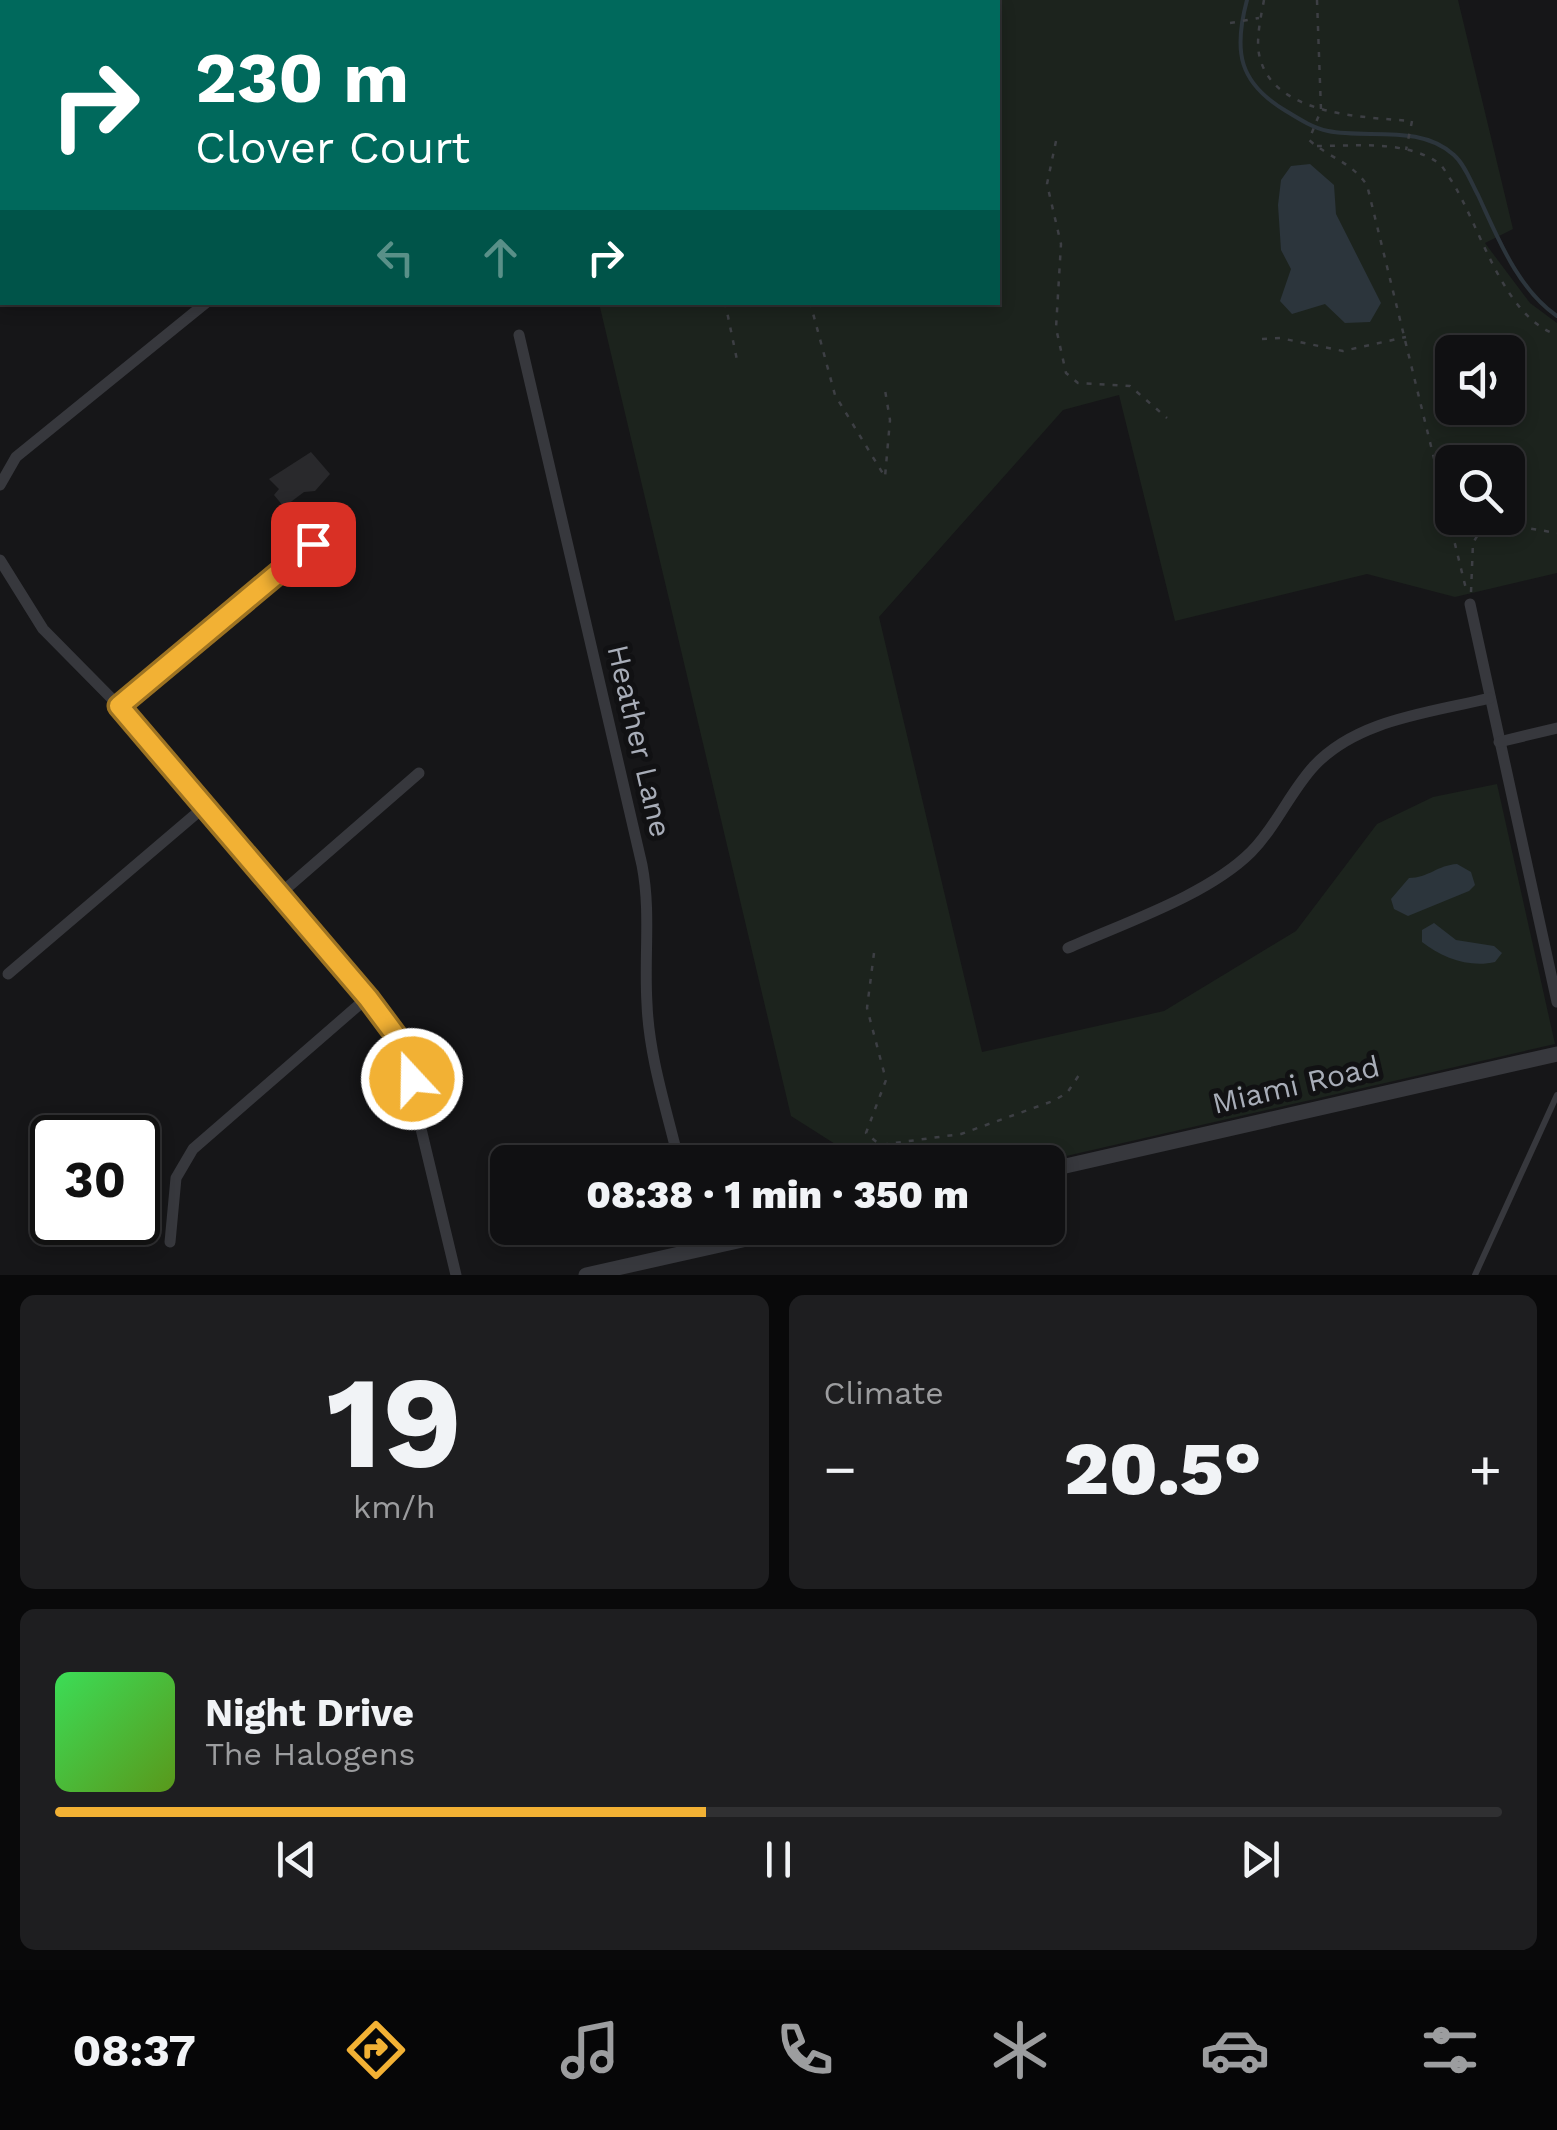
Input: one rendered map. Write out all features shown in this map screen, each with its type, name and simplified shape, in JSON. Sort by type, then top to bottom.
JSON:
[{"type":"street","points":[[0,485],[16,457],[204,305]]},
{"type":"street","name":"Heather Lane","points":[[519,335],[642,865],[648,902],[646,1003],[675,1145]]},
{"type":"street","points":[[119,706],[313,544]]},
{"type":"street","points":[[0,560],[43,629],[119,706],[280,893],[400,1041],[456,1275]]},
{"type":"street","points":[[1470,604],[1557,1002]]},
{"type":"street","points":[[1068,948],[1213,880],[1251,852],[1314,766],[1340,743],[1370,728],[1490,698]]},
{"type":"street","points":[[1499,742],[1557,728]]},
{"type":"street","points":[[280,893],[420,773]]},
{"type":"street","points":[[8,974],[204,808]]},
{"type":"street","points":[[170,1242],[176,1178],[192,1150],[368,998]]},
{"type":"street","name":"Miami Road","points":[[1065,1166],[1557,1054]]},
{"type":"street","points":[[698,1245],[699,1249]]},
{"type":"street","points":[[586,1275],[717,1245]]},
{"type":"lane","points":[[1474,1275],[1557,1096]]},
{"type":"path","points":[[1264,0],[1259,53],[1268,76],[1321,110],[1412,121],[1405,152]]},
{"type":"path","points":[[1317,0],[1321,110],[1310,140],[1353,166],[1367,185],[1470,604]]},
{"type":"path","points":[[1230,23],[1261,17]]},
{"type":"path","points":[[1056,141],[1047,184],[1061,244],[1056,328],[1066,373],[1078,383],[1130,386],[1167,418]]},
{"type":"path","points":[[1316,146],[1397,146],[1439,162],[1462,197],[1496,272],[1526,312],[1557,335]]},
{"type":"path","points":[[727,305],[737,360]]},
{"type":"path","points":[[811,305],[835,395],[884,477],[889,467],[890,420],[885,390]]},
{"type":"path","points":[[1262,340],[1280,338],[1343,351],[1406,337]]},
{"type":"path","points":[[1470,604],[1473,543],[1482,528],[1497,523],[1557,534]]},
{"type":"path","points":[[874,952],[867,1008],[886,1080],[866,1133],[880,1145],[961,1134],[1067,1093],[1081,1072]]},
{"type":"shaded area","points":[[1000,0],[1458,0],[1513,229],[1485,243],[1530,303],[1557,323],[1557,573],[1455,597],[1367,574],[1175,621],[1119,395],[1063,410],[879,617],[982,1052],[1164,1011],[1296,931],[1377,824],[1433,797],[1497,784],[1555,1044],[1065,1156],[1065,1145],[837,1145],[791,1116],[599,305],[1000,305]]},
{"type":"shaded area","points":[[1310,164],[1334,185],[1336,214],[1381,303],[1370,322],[1345,323],[1325,304],[1292,314],[1280,301],[1291,269],[1281,250],[1281,180],[1291,166]]},
{"type":"shaded area","points":[[1457,864],[1471,872],[1475,885],[1469,891],[1408,916],[1394,909],[1391,899],[1409,878]]},
{"type":"shaded area","points":[[1434,923],[1456,940],[1494,946],[1502,953],[1495,962],[1486,964],[1447,957],[1422,942],[1422,930]]},
{"type":"building","points":[[311,452],[330,474],[315,491],[304,492],[284,507],[274,495],[279,489],[269,479]]},
{"type":"waterway","points":[[1247,0],[1241,51],[1249,77],[1258,89],[1286,111],[1322,130],[1426,139],[1454,155],[1520,277],[1557,316]]},
{"type":"route","points":[[313,544],[119,706],[368,998],[400,1041],[412,1079]]}]
